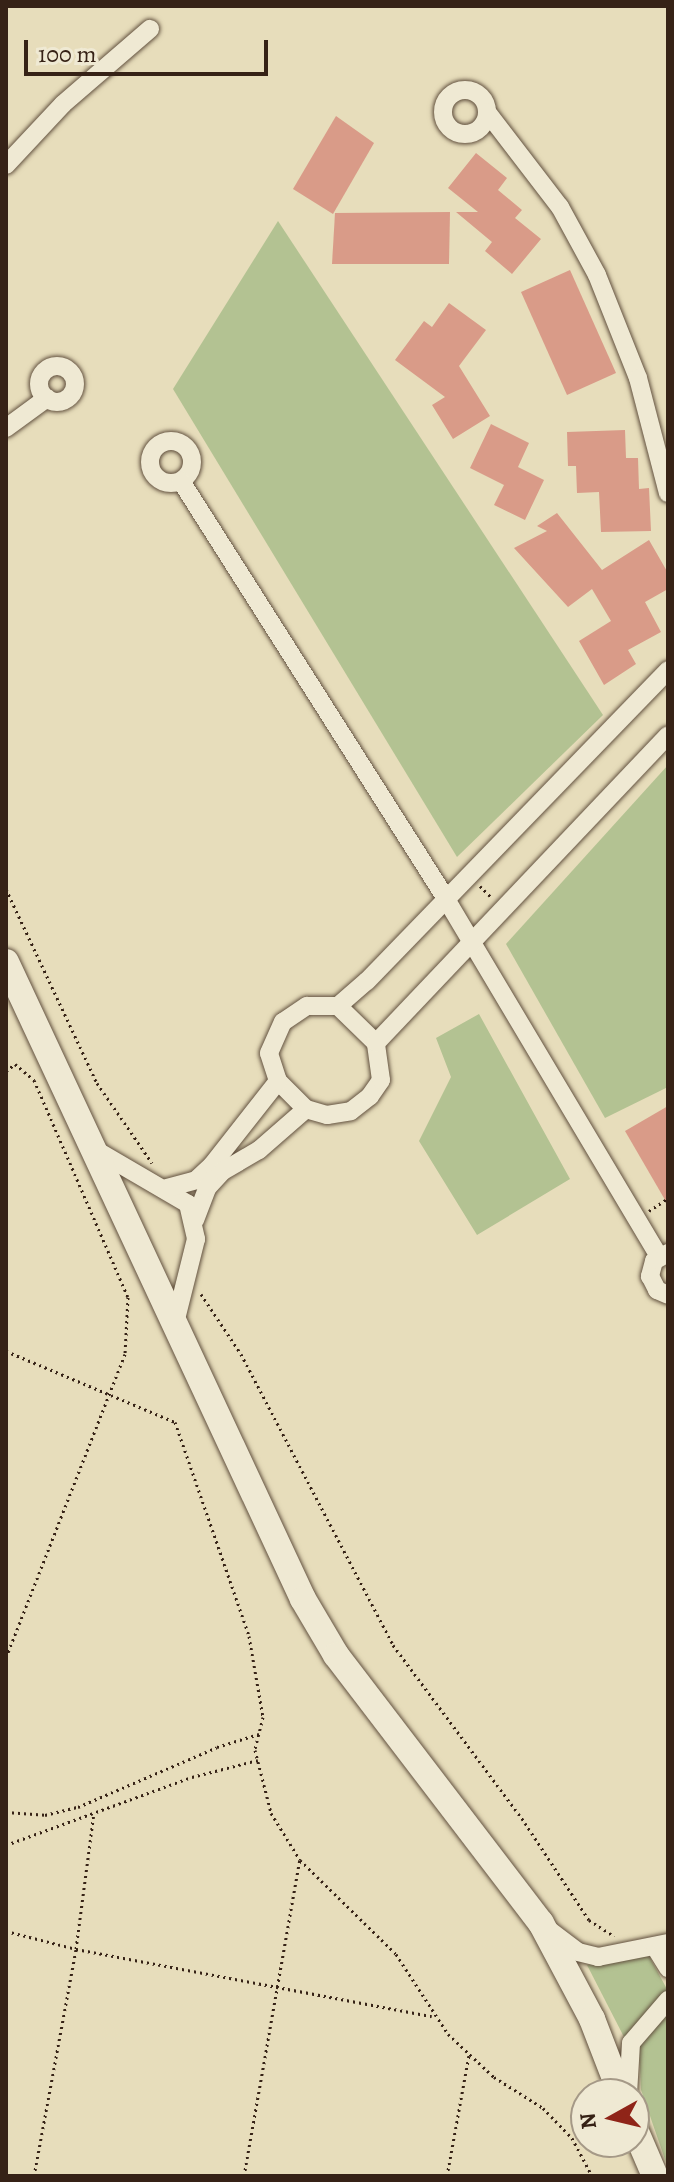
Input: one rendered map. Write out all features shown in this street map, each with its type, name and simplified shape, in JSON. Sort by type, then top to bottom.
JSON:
[{"type":"main road","points":[[6,962],[303,1599],[336,1655],[541,1923],[592,2019],[615,2078]]},
{"type":"street","points":[[6,165],[63,104],[150,29]]},
{"type":"street","points":[[487,112],[560,207],[597,275],[638,378],[668,493]]},
{"type":"street","points":[[6,428],[47,398]]},
{"type":"street","points":[[181,481],[446,899],[664,1255],[650,1278],[657,1290],[668,1295]]},
{"type":"street","points":[[338,1006],[668,670]]},
{"type":"street","points":[[376,1043],[668,735]]},
{"type":"street","points":[[307,1006],[338,1006],[376,1043],[381,1080],[370,1096],[351,1111],[327,1115],[306,1109],[278,1081],[269,1053],[283,1022],[307,1006]]},
{"type":"street","points":[[114,1198],[168,1186],[212,1165],[278,1081]]},
{"type":"street","points":[[175,1323],[195,1220],[207,1188],[223,1171],[259,1150],[306,1109]]},
{"type":"street","points":[[90,1147],[168,1186],[188,1204],[195,1220]]},
{"type":"street","points":[[156,1286],[189,1263]]},
{"type":"street","points":[[541,1923],[578,1952],[598,1957],[662,1945],[668,1968]]},
{"type":"street","points":[[629,2078],[631,2043],[668,2000]]},
{"type":"path","points":[[469,875],[503,909]]},
{"type":"path","points":[[6,889],[97,1083],[168,1186]]},
{"type":"path","points":[[6,1071],[15,1064],[34,1080],[128,1297],[125,1354],[6,1658]]},
{"type":"path","points":[[196,1286],[241,1354],[393,1645],[525,1823],[589,1920],[621,1939]]},
{"type":"path","points":[[6,1351],[175,1422],[249,1636],[263,1717],[258,1760],[271,1813],[300,1860],[396,1954],[435,2017],[469,2055],[543,2108],[572,2138],[592,2176]]},
{"type":"path","points":[[6,1812],[45,1815],[78,1807],[217,1747],[259,1734]]},
{"type":"path","points":[[6,1845],[258,1760]]},
{"type":"path","points":[[34,2176],[76,1949],[94,1813]]},
{"type":"path","points":[[244,2176],[280,1988],[300,1860]]},
{"type":"path","points":[[7,1934],[435,2017]]},
{"type":"path","points":[[447,2176],[469,2055]]},
{"type":"green space","points":[[278,221],[603,715],[457,857],[173,389]]},
{"type":"green space","points":[[668,765],[668,1087],[605,1118],[506,944]]},
{"type":"green space","points":[[479,1014],[570,1179],[477,1235],[419,1141],[451,1077],[436,1038]]},
{"type":"green space","points":[[649,1956],[668,1991],[624,2037],[587,1965]]},
{"type":"green space","points":[[668,2012],[668,2168],[650,2116],[650,2078],[640,2078],[639,2048],[646,2033]]},
{"type":"building","points":[[336,116],[374,143],[333,214],[293,189]]},
{"type":"building","points":[[476,153],[507,178],[498,190],[522,210],[515,218],[541,239],[512,274],[485,251],[492,242],[456,212],[478,212],[448,188]]},
{"type":"building","points":[[450,212],[449,264],[332,264],[335,213]]},
{"type":"building","points":[[570,270],[616,373],[567,395],[521,292]]},
{"type":"building","points":[[449,303],[486,330],[459,366],[490,416],[453,439],[432,405],[445,397],[395,360],[424,321],[432,327]]},
{"type":"building","points":[[491,424],[529,443],[518,467],[544,480],[525,520],[494,505],[504,485],[470,468]]},
{"type":"building","points":[[625,430],[626,458],[638,458],[639,489],[649,488],[651,531],[601,532],[599,492],[577,493],[576,466],[568,466],[567,432]]},
{"type":"building","points":[[557,513],[602,570],[649,540],[668,573],[668,589],[645,602],[661,632],[628,650],[636,664],[604,685],[579,641],[611,621],[592,589],[568,607],[514,548],[547,531],[537,526]]},
{"type":"building","points":[[668,1106],[668,1205],[625,1131]]}]
